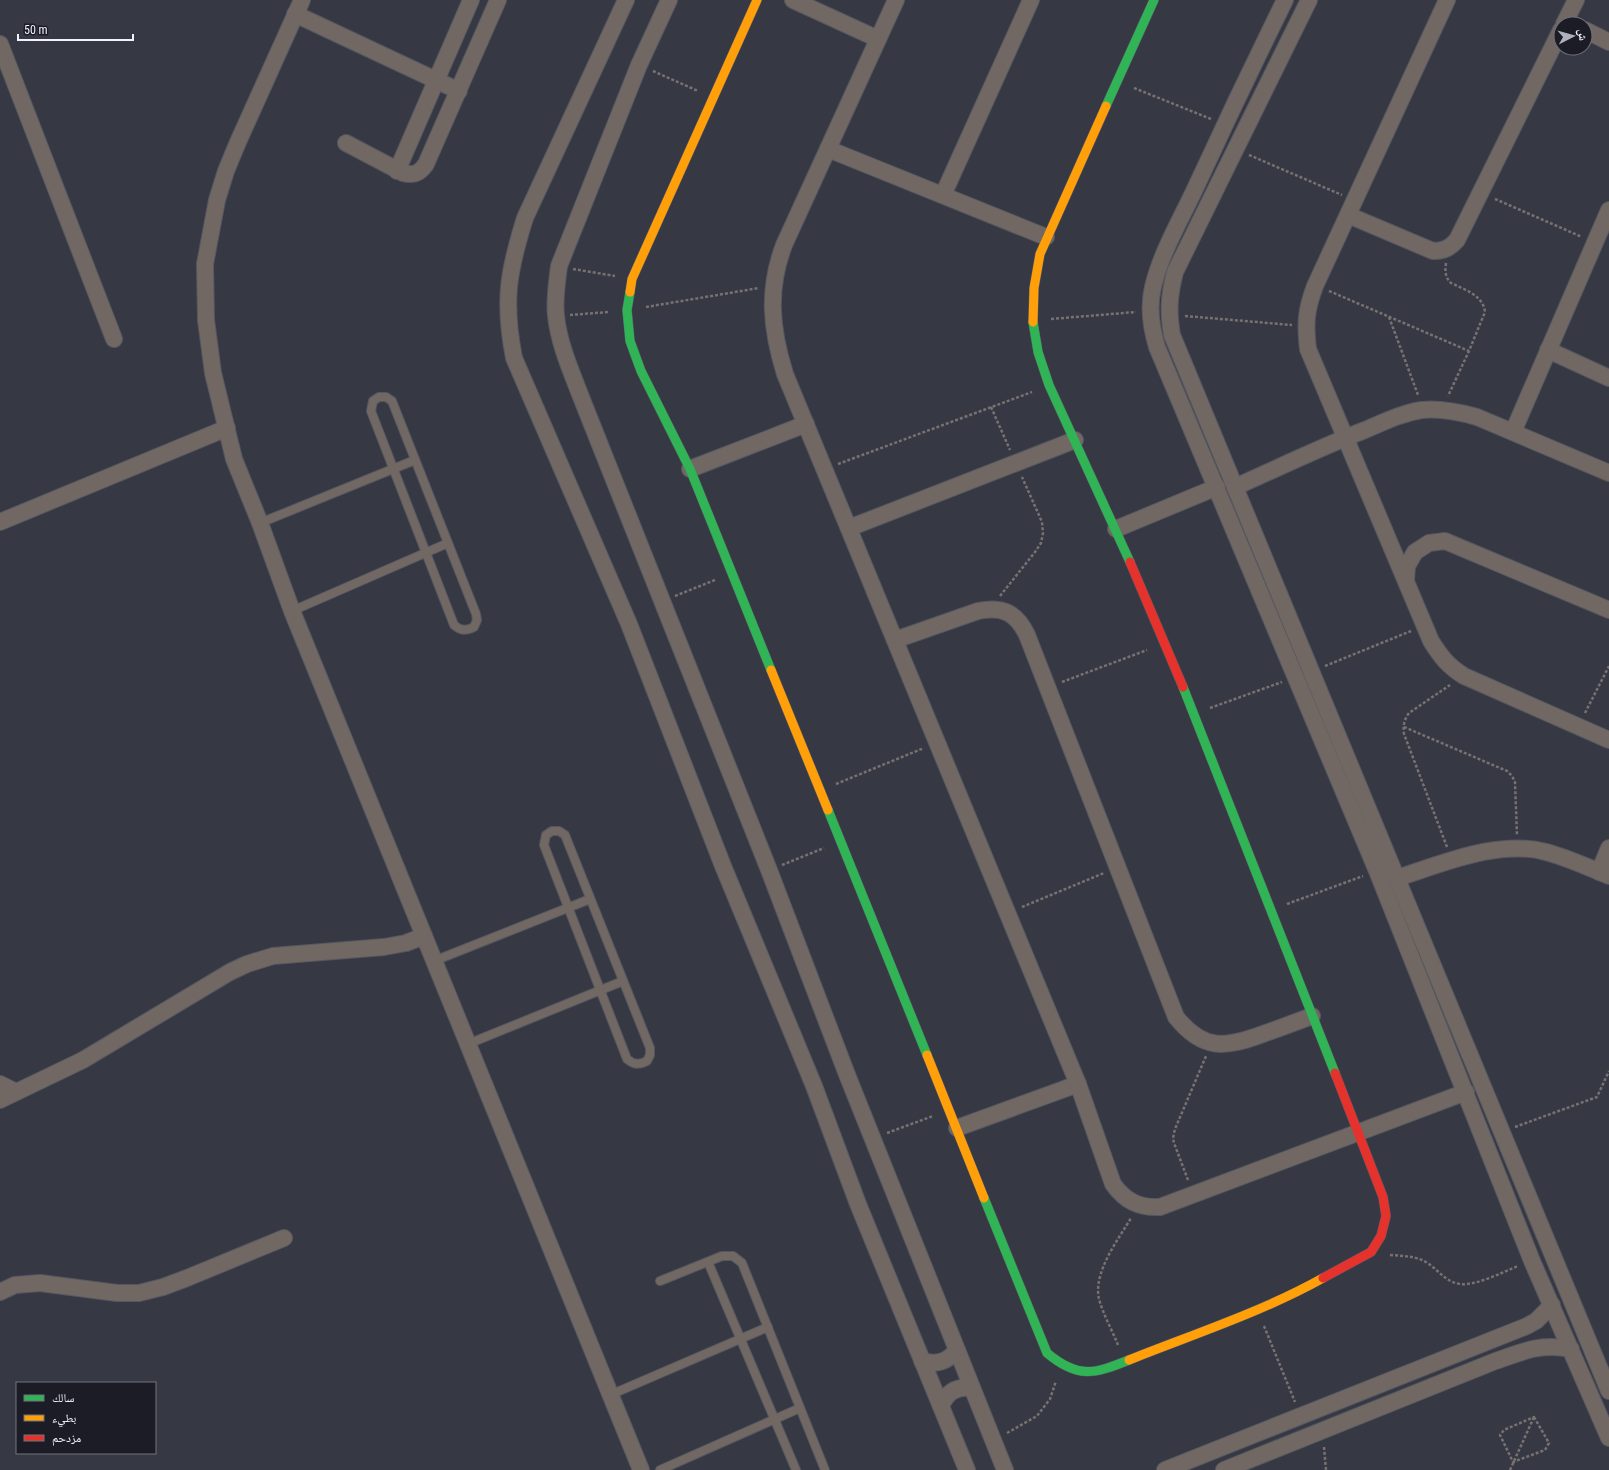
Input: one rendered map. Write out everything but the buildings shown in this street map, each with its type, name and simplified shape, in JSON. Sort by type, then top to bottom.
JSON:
[{"type":"street","points":[[397,170],[471,0]]},
{"type":"street","points":[[346,143],[397,170],[410,175],[422,171],[496,4],[477,0]]},
{"type":"street","points":[[626,0],[525,218],[515,248],[509,276],[507,304],[509,330],[514,358],[628,624],[726,873],[814,1086],[858,1204],[967,1470]]},
{"type":"street","points":[[669,0],[639,65],[560,266],[556,290],[556,316],[564,349],[581,397],[769,870],[872,1138],[1005,1470]]},
{"type":"street","points":[[757,0],[632,279],[627,310],[630,341],[641,370],[690,469],[1047,1353],[1058,1363],[1072,1370],[1086,1372],[1101,1371],[1257,1310],[1305,1288],[1371,1252],[1382,1236],[1386,1216],[1383,1197],[1272,910],[1194,714],[1116,529],[1049,385],[1035,343],[1032,320],[1032,298],[1034,275],[1040,254],[1046,237],[1154,0]]},
{"type":"street","points":[[793,0],[878,39]]},
{"type":"street","points":[[896,0],[784,245],[777,264],[773,286],[772,308],[778,353],[785,374],[1078,1084],[1113,1184],[1128,1200],[1138,1205],[1149,1208],[1160,1207],[1466,1092]]},
{"type":"street","points":[[943,196],[1031,0]]},
{"type":"street","points":[[1285,0],[1224,125],[1162,260],[1153,287],[1150,311],[1156,347],[1217,487],[1377,871],[1532,1261],[1609,1438]]},
{"type":"street","points":[[1310,0],[1175,272],[1170,293],[1169,314],[1172,335],[1609,1391]]},
{"type":"street","points":[[1447,0],[1315,286],[1308,305],[1305,326],[1308,349],[1344,438],[1439,655],[1450,667],[1464,676],[1609,740]]},
{"type":"street","points":[[1569,16],[1576,0]]},
{"type":"street","points":[[459,90],[298,7],[238,142],[217,200],[206,264],[206,320],[213,373],[234,459],[260,523],[292,611],[641,1470]]},
{"type":"street","points":[[1593,34],[1609,42]]},
{"type":"street","points":[[1,48],[114,339]]},
{"type":"street","points":[[1348,215],[1426,249],[1433,251],[1447,249],[1457,240],[1553,49]]},
{"type":"street","points":[[828,149],[1046,237]]},
{"type":"street","points":[[1513,432],[1609,210]]},
{"type":"street","points":[[1548,350],[1609,378]]},
{"type":"street","points":[[1235,487],[1344,438],[1407,413],[1442,409],[1477,417],[1609,473]]},
{"type":"street","points":[[690,469],[806,424]]},
{"type":"street","points":[[0,522],[227,428]]},
{"type":"street","points":[[849,528],[1075,440]]},
{"type":"street","points":[[1116,529],[1217,487]]},
{"type":"street","points":[[1406,582],[1407,566],[1415,552],[1429,543],[1445,541],[1609,610]]},
{"type":"street","points":[[1245,556],[1261,548]]},
{"type":"street","points":[[895,640],[978,611],[990,609],[1002,610],[1013,615],[1022,624],[1048,687],[1176,1016],[1185,1028],[1197,1037],[1211,1043],[1226,1044],[1240,1042],[1312,1016]]},
{"type":"street","points":[[1397,878],[1490,850],[1517,848],[1545,851],[1604,874],[1609,848]]},
{"type":"street","points":[[0,1100],[84,1060],[230,972],[247,964],[273,956],[384,947],[406,943],[424,936]]},
{"type":"street","points":[[1420,978],[1436,972]]},
{"type":"street","points":[[0,1084],[16,1092]]},
{"type":"street","points":[[957,1128],[1078,1084]]},
{"type":"street","points":[[0,1292],[15,1285],[40,1283],[117,1293],[139,1293],[187,1278],[284,1238]]},
{"type":"street","points":[[1165,1470],[1527,1326],[1536,1321],[1552,1305]]},
{"type":"street","points":[[1486,1343],[1493,1362]]},
{"type":"street","points":[[1224,1470],[1493,1362],[1536,1348],[1557,1347],[1571,1349]]},
{"type":"street","points":[[922,1361],[938,1363],[952,1356],[957,1350]]},
{"type":"street","points":[[941,1406],[944,1398],[949,1392],[956,1388],[972,1388]]},
{"type":"lane","points":[[379,397],[386,397],[392,401],[476,614],[477,620],[474,627],[467,630],[460,630],[454,625],[394,468],[371,411],[373,401],[379,397]]},
{"type":"lane","points":[[260,523],[415,460]]},
{"type":"lane","points":[[292,611],[448,542]]},
{"type":"lane","points":[[552,831],[559,831],[565,835],[650,1048],[650,1055],[647,1061],[640,1064],[633,1064],[627,1059],[568,908],[544,845],[546,835],[552,831]]},
{"type":"lane","points":[[434,961],[590,899]]},
{"type":"lane","points":[[468,1044],[623,981]]},
{"type":"lane","points":[[660,1281],[722,1256],[733,1256],[742,1263],[825,1470]]},
{"type":"lane","points":[[708,1262],[796,1470]]},
{"type":"lane","points":[[610,1395],[768,1327]]},
{"type":"lane","points":[[660,1470],[800,1408]]},
{"type":"path","points":[[639,65],[713,97]]},
{"type":"path","points":[[1117,81],[1224,125]]},
{"type":"path","points":[[1236,150],[1355,200]]},
{"type":"path","points":[[1480,192],[1595,243]]},
{"type":"path","points":[[1442,409],[1484,318],[1485,306],[1478,297],[1452,283],[1448,279],[1445,270],[1447,249]]},
{"type":"path","points":[[560,266],[632,279]]},
{"type":"path","points":[[556,316],[627,310],[773,286]]},
{"type":"path","points":[[1315,286],[1469,351]]},
{"type":"path","points":[[1032,320],[1150,311]]},
{"type":"path","points":[[1169,314],[1305,326]]},
{"type":"path","points":[[1388,317],[1424,410]]},
{"type":"path","points":[[824,469],[1049,385]]},
{"type":"path","points":[[990,609],[1035,552],[1041,543],[1043,533],[1042,522],[991,407]]},
{"type":"path","points":[[663,601],[732,574]]},
{"type":"path","points":[[1311,671],[1425,625]]},
{"type":"path","points":[[1048,687],[1164,643]]},
{"type":"path","points":[[1578,726],[1609,666]]},
{"type":"path","points":[[1452,861],[1404,734],[1403,726],[1409,713],[1464,676]]},
{"type":"path","points":[[1194,714],[1296,677]]},
{"type":"path","points":[[1403,726],[1507,771],[1512,776],[1515,782],[1517,848]]},
{"type":"path","points":[[820,791],[937,742]]},
{"type":"path","points":[[769,870],[841,842]]},
{"type":"path","points":[[1007,913],[1118,868]]},
{"type":"path","points":[[1272,910],[1377,871]]},
{"type":"path","points":[[1193,1195],[1173,1138],[1175,1129],[1211,1043]]},
{"type":"path","points":[[1501,1132],[1597,1097],[1609,1071]]},
{"type":"path","points":[[872,1138],[950,1110]]},
{"type":"path","points":[[1124,1362],[1100,1299],[1098,1288],[1104,1265],[1138,1205]]},
{"type":"path","points":[[1371,1252],[1415,1258],[1428,1264],[1449,1281],[1460,1284],[1472,1283],[1532,1261]]},
{"type":"path","points":[[1257,1310],[1301,1416]]},
{"type":"path","points":[[993,1441],[1037,1416],[1050,1399],[1056,1381],[1058,1363]]},
{"type":"path","points":[[1513,1462],[1500,1435],[1501,1432],[1534,1417]]},
{"type":"path","points":[[1513,1462],[1545,1450],[1548,1447],[1549,1443],[1534,1417]]},
{"type":"path","points":[[1510,1470],[1534,1417]]},
{"type":"path","points":[[1322,1430],[1326,1470]]},
{"type":"traffic: fast","points":[[1106,106],[1154,0]]},
{"type":"traffic: fast","points":[[630,292],[627,310],[630,341],[641,371],[690,469],[771,670]]},
{"type":"traffic: fast","points":[[1033,322],[1038,352],[1049,385],[1130,562]]},
{"type":"traffic: fast","points":[[1183,687],[1335,1073]]},
{"type":"traffic: fast","points":[[828,810],[927,1055]]},
{"type":"traffic: fast","points":[[984,1198],[1047,1353],[1068,1367],[1086,1372],[1096,1371],[1129,1360]]},
{"type":"traffic: slow","points":[[630,292],[632,279],[757,0]]},
{"type":"traffic: slow","points":[[1033,322],[1034,288],[1040,254],[1106,106]]},
{"type":"traffic: slow","points":[[771,670],[828,810]]},
{"type":"traffic: slow","points":[[927,1055],[984,1198]]},
{"type":"traffic: slow","points":[[1129,1360],[1276,1302],[1323,1278]]},
{"type":"traffic: jam","points":[[1130,562],[1183,687]]},
{"type":"traffic: jam","points":[[1323,1278],[1371,1252],[1381,1236],[1386,1216],[1383,1197],[1335,1073]]}]
